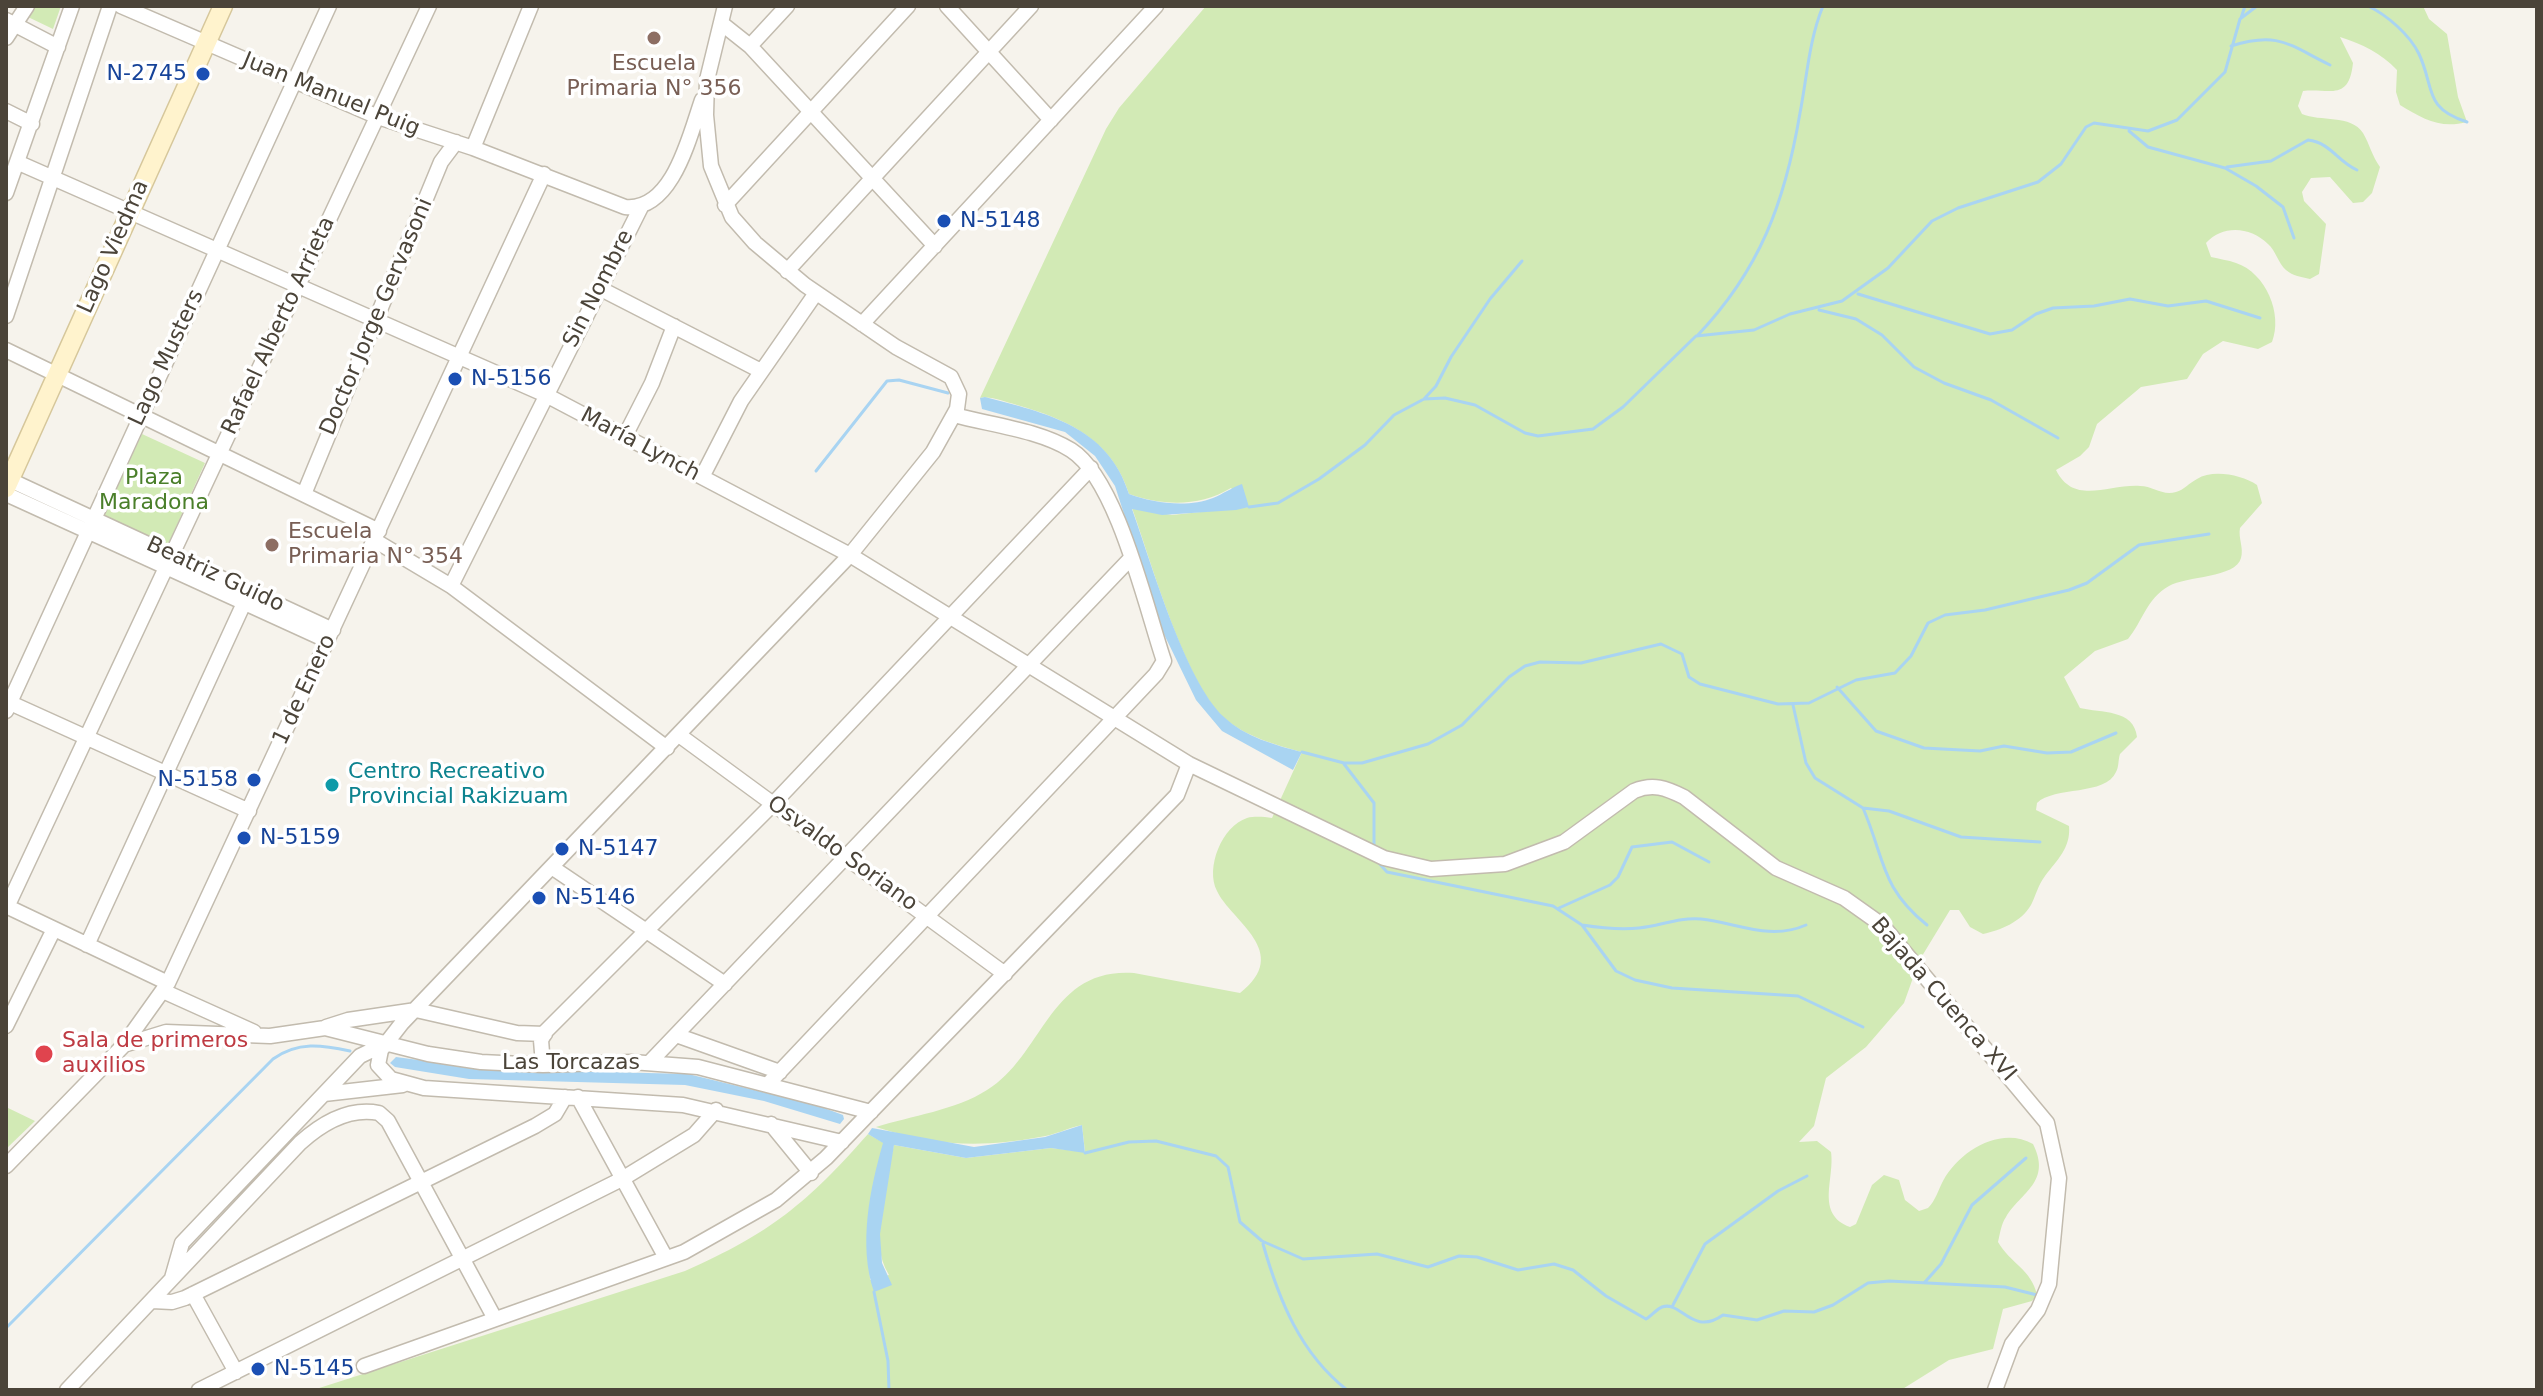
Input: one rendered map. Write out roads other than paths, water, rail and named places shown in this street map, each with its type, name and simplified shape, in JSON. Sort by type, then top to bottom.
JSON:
[{"type":"main road","name":"Lago Viedma","points":[[7,488],[13,454],[57,375],[223,6]]},
{"type":"street","points":[[6,38],[10,22],[27,6]]},
{"type":"street","points":[[6,193],[72,6]]},
{"type":"street","points":[[6,316],[110,6]]},
{"type":"street","name":"Juan Manuel Puig","points":[[121,6],[294,84],[378,117],[544,174]]},
{"type":"street","name":"Lago Musters","points":[[7,705],[329,6]]},
{"type":"street","name":"Rafael Alberto Arrieta","points":[[7,906],[429,6]]},
{"type":"street","points":[[473,148],[531,6]]},
{"type":"street","points":[[407,1085],[379,1070],[378,1055],[385,1043],[850,555],[933,452],[954,415],[959,394],[951,377],[862,324],[787,271],[742,230],[725,205],[711,166],[707,80],[725,6]]},
{"type":"street","points":[[750,46],[787,6]]},
{"type":"street","points":[[725,205],[908,6]]},
{"type":"street","points":[[947,6],[1051,120]]},
{"type":"street","points":[[787,271],[1031,6]]},
{"type":"street","points":[[862,324],[1156,6]]},
{"type":"street","points":[[10,22],[58,47]]},
{"type":"street","points":[[721,23],[750,46],[935,246]]},
{"type":"street","name":"Sin Nombre","points":[[544,174],[618,205],[641,207],[656,199],[667,184],[707,80]]},
{"type":"street","points":[[6,111],[32,124]]},
{"type":"street","name":"Doctor Jorge Gervasoni","points":[[304,494],[441,162],[456,142]]},
{"type":"street","name":"María Lynch","points":[[19,163],[546,395],[850,555],[1189,764]]},
{"type":"street","name":"1 de Enero","points":[[6,1166],[123,1046],[166,987],[544,174]]},
{"type":"street","name":"Sin Nombre","points":[[451,586],[641,207]]},
{"type":"street","points":[[599,288],[761,371]]},
{"type":"street","points":[[702,477],[741,401],[816,293]]},
{"type":"street","points":[[625,436],[652,383],[674,326]]},
{"type":"street","points":[[6,350],[304,494],[377,535],[451,586],[667,748]]},
{"type":"street","points":[[769,1083],[1115,718],[1156,674],[1164,661],[1106,492],[1091,468],[1062,445],[954,415]]},
{"type":"street","points":[[543,1065],[541,1040],[545,1034],[773,804],[1091,468]]},
{"type":"street","name":"Beatriz Guido","points":[[7,488],[330,635]]},
{"type":"street","points":[[650,1062],[1130,559]]},
{"type":"street","name":"Beatriz Guido","points":[[169,561],[244,603],[330,635]]},
{"type":"street","points":[[87,945],[244,603]]},
{"type":"street","points":[[7,705],[249,811]]},
{"type":"street","name":"Osvaldo Soriano","points":[[679,735],[1005,974]]},
{"type":"street","points":[[364,1366],[666,1258],[755,1213],[811,1173],[1177,795],[1189,764]]},
{"type":"street","name":"Bajada Cuenca XVI","points":[[1189,764],[1384,858],[1431,869],[1494,866],[1546,851],[1634,791],[1657,786],[1684,797],[1776,868],[1862,908],[1882,925],[2036,1108],[2053,1140],[2059,1178],[2049,1284],[2038,1310],[2012,1344],[1995,1390]]},
{"type":"street","points":[[553,868],[725,984]]},
{"type":"street","name":"Las Torcazas","points":[[7,906],[240,1027],[270,1036]]},
{"type":"street","points":[[6,1026],[54,929]]},
{"type":"street","points":[[325,1028],[348,1020],[416,1010],[463,1023],[545,1034]]},
{"type":"street","name":"Las Torcazas","points":[[123,1046],[138,1038],[166,1032],[270,1036],[325,1028],[454,1059],[543,1065],[650,1062],[698,1067],[871,1112]]},
{"type":"street","points":[[676,1035],[780,1072]]},
{"type":"street","points":[[236,1372],[189,1296],[174,1292],[172,1279],[182,1243],[360,1056],[385,1043]]},
{"type":"street","points":[[324,1094],[407,1085],[716,1110],[842,1142]]},
{"type":"street","points":[[572,1097],[666,1258]]},
{"type":"street","points":[[152,1301],[172,1302],[189,1296],[543,1122],[572,1097]]},
{"type":"street","points":[[199,1390],[463,1261],[622,1179],[694,1135],[716,1110]]},
{"type":"street","points":[[67,1390],[300,1143],[333,1120],[365,1111],[384,1116],[494,1317]]},
{"type":"street","points":[[771,1123],[811,1173]]},
{"type":"water","points":[[980,398],[1052,417],[1090,438],[1106,452],[1129,494],[1182,504],[1213,498],[1242,484],[1249,507],[1162,515],[1132,509],[1170,619],[1210,700],[1224,717],[1241,730],[1302,752],[1293,770],[1222,731],[1196,700],[1160,626],[1115,486],[1095,456],[1065,432],[982,409]]},
{"type":"water","points":[[396,1057],[486,1069],[688,1074],[816,1105],[843,1115],[844,1119],[840,1124],[764,1101],[685,1085],[469,1079],[395,1067],[390,1063]]},
{"type":"water","points":[[1082,1125],[1085,1153],[1051,1148],[966,1158],[894,1145],[880,1234],[882,1263],[892,1285],[874,1292],[869,1274],[866,1236],[870,1198],[883,1143],[868,1134],[872,1128],[974,1147],[1045,1137]]},
{"type":"waterway","points":[[1697,336],[1738,286],[1777,205],[1794,145],[1811,45],[1823,6]]},
{"type":"waterway","points":[[2241,18],[2245,6]]},
{"type":"waterway","points":[[1424,399],[1445,398],[1475,405],[1525,433],[1538,436],[1593,429],[1623,407],[1696,336],[1754,330],[1790,314],[1842,301],[1888,268],[1932,221],[1958,208],[2038,182],[2061,164],[2086,127],[2094,123],[2148,131],[2177,120],[2225,72],[2240,19],[2257,6]]},
{"type":"waterway","points":[[2368,6],[2397,26],[2415,47],[2437,103],[2443,110],[2467,122]]},
{"type":"waterway","points":[[2231,46],[2273,40],[2293,46],[2330,65]]},
{"type":"waterway","points":[[2129,131],[2148,147],[2225,168],[2256,186],[2283,207],[2294,238]]},
{"type":"waterway","points":[[2227,167],[2271,161],[2308,140],[2328,148],[2357,170]]},
{"type":"waterway","points":[[1249,507],[1278,503],[1319,479],[1365,445],[1394,415],[1424,399],[1436,386],[1451,357],[1490,299],[1522,261]]},
{"type":"waterway","points":[[1858,294],[1990,334],[2012,330],[2036,314],[2053,308],[2094,306],[2130,299],[2168,306],[2206,301],[2260,318]]},
{"type":"waterway","points":[[1819,310],[1856,319],[1882,335],[1914,367],[1944,383],[1991,400],[2058,438]]},
{"type":"waterway","points":[[816,471],[887,381],[899,380],[948,393]]},
{"type":"waterway","points":[[1302,752],[1344,763],[1362,763],[1428,744],[1462,725],[1509,677],[1525,666],[1540,662],[1581,663],[1661,644],[1682,654],[1689,677],[1700,684],[1778,704],[1809,703],[1856,680],[1895,673],[1911,656],[1928,623],[1945,615],[1985,610],[2069,590],[2087,583],[2139,545],[2209,534]]},
{"type":"waterway","points":[[1837,687],[1876,731],[1924,748],[1980,751],[2004,746],[2047,753],[2071,752],[2116,733]]},
{"type":"waterway","points":[[1793,705],[1806,763],[1815,778],[1863,808],[1892,885],[1900,898],[1927,925]]},
{"type":"waterway","points":[[1344,764],[1374,803],[1374,849]]},
{"type":"waterway","points":[[1863,808],[1889,811],[1961,837],[2040,842]]},
{"type":"waterway","points":[[1559,908],[1610,885],[1618,877],[1632,847],[1672,842],[1709,862]]},
{"type":"waterway","points":[[1377,861],[1387,872],[1553,906],[1582,925],[1616,971],[1635,980],[1672,988],[1798,996],[1863,1027]]},
{"type":"waterway","points":[[1582,925],[1632,929],[1693,919],[1766,931],[1793,930],[1806,925]]},
{"type":"waterway","points":[[6,1328],[273,1059],[301,1047],[320,1046],[350,1051]]},
{"type":"waterway","points":[[1085,1153],[1129,1142],[1156,1141],[1216,1156],[1228,1167],[1240,1222],[1262,1241],[1303,1259],[1377,1254],[1428,1267],[1459,1256],[1477,1257],[1518,1270],[1554,1264],[1573,1270],[1606,1296],[1646,1319],[1660,1308],[1669,1306],[1703,1322],[1723,1315],[1757,1320],[1784,1311],[1814,1312],[1833,1305],[1868,1283],[1889,1281],[2005,1287],[2037,1295]]},
{"type":"waterway","points":[[1925,1282],[1941,1264],[1972,1205],[2026,1158]]},
{"type":"waterway","points":[[1673,1305],[1705,1244],[1778,1191],[1807,1176]]},
{"type":"waterway","points":[[1263,1244],[1293,1324],[1316,1359],[1347,1390]]},
{"type":"waterway","points":[[874,1292],[888,1361],[889,1390]]},
{"type":"place","name":"Escuela Primaria N° 356","points":[[654,38]]},
{"type":"place","name":"N-2745","points":[[203,74]]},
{"type":"place","name":"N-5148","points":[[944,221]]},
{"type":"place","name":"N-5156","points":[[455,379]]},
{"type":"place","name":"Escuela Primaria N° 354","points":[[272,545]]},
{"type":"place","name":"N-5158","points":[[254,780]]},
{"type":"place","name":"Centro Recreativo Provincial Rakizuam","points":[[332,785]]},
{"type":"place","name":"N-5159","points":[[244,838]]},
{"type":"place","name":"N-5147","points":[[562,849]]},
{"type":"place","name":"N-5146","points":[[539,898]]},
{"type":"place","name":"Sala de primeros auxilios","points":[[44,1054]]},
{"type":"place","name":"N-5145","points":[[258,1369]]},
{"type":"park label","name":"Plaza Maradona","points":[[154,490]]}]
